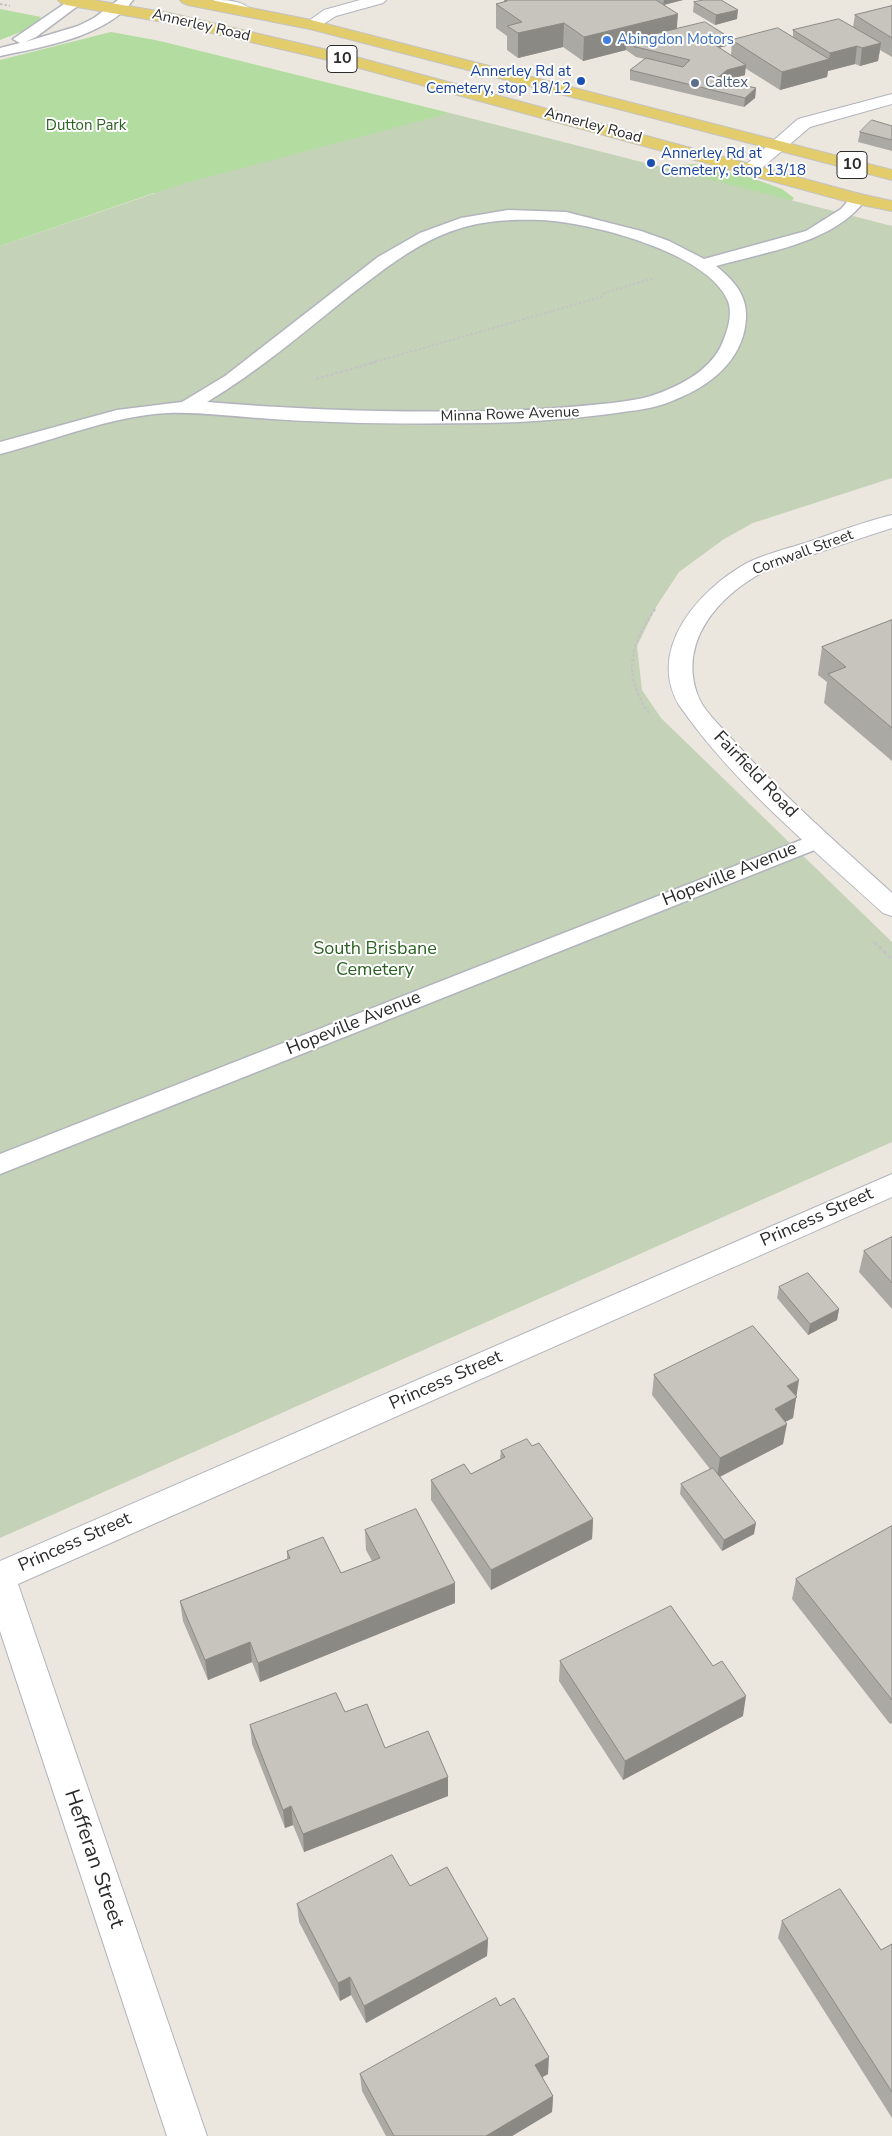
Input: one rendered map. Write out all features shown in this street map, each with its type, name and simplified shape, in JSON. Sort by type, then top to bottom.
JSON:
[{"type":"main road","name":"Annerley Road","points":[[188,0],[311,25],[892,174]]},
{"type":"main road","name":"Annerley Road","points":[[73,1],[122,4],[344,59],[858,199],[892,206]]},
{"type":"street","name":"Annerley Road","points":[[221,0],[244,12]]},
{"type":"street","points":[[311,25],[330,13],[378,0]]},
{"type":"street","points":[[750,169],[804,124],[892,99]]},
{"type":"street","name":"Cornwall Street","points":[[697,615],[733,582],[751,570],[774,560],[892,521]]},
{"type":"street","name":"Fairfield Road","points":[[697,615],[683,644],[681,670],[686,695],[705,723],[741,764],[819,840],[892,907]]},
{"type":"street","name":"Princess Street","points":[[0,1576],[892,1185]]},
{"type":"street","name":"Hefferan Street","points":[[0,1582],[187,2136]]},
{"type":"lane","points":[[0,51],[30,34],[73,1]]},
{"type":"lane","points":[[0,51],[82,30],[122,4]]},
{"type":"lane","points":[[704,264],[812,234],[847,212],[858,199]]},
{"type":"lane","name":"Minna Rowe Avenue","points":[[0,448],[135,413],[186,407],[259,413],[446,418],[542,416],[581,413],[648,403],[694,384],[715,368],[730,350],[739,314],[737,302],[732,292],[704,264],[640,236],[595,222],[571,218],[503,215],[452,224],[430,233],[384,261],[231,380],[186,407]]},
{"type":"lane","name":"Hopeville Avenue","points":[[0,1164],[819,840]]},
{"type":"path","points":[[312,380],[704,264]]},
{"type":"path","points":[[652,715],[636,690],[630,670],[635,644],[645,623],[660,602]]},
{"type":"path","points":[[872,940],[892,960]]},
{"type":"green space","points":[[0,9],[41,17],[33,27],[0,40]]},
{"type":"green space","name":"Dutton Park","points":[[111,32],[160,41],[450,113],[437,117],[652,175],[679,165],[695,164],[749,177],[782,189],[794,198],[788,205],[154,193],[0,246],[0,60]]},
{"type":"green space","name":"South Brisbane Cemetery","points":[[450,113],[892,226],[892,478],[753,523],[724,539],[679,572],[656,607],[637,646],[642,690],[661,718],[892,942],[892,1142],[0,1538],[0,246],[182,184]]},
{"type":"building","points":[[505,0],[656,0],[678,14],[584,37],[564,23],[518,33],[507,26],[522,22],[496,4],[507,1]]},
{"type":"building","points":[[721,0],[738,10],[716,15],[694,2]]},
{"type":"building","points":[[892,6],[892,38],[855,15]]},
{"type":"building","points":[[839,19],[881,43],[862,48],[857,46],[830,53],[793,30]]},
{"type":"building","points":[[705,22],[727,36],[709,41],[746,65],[727,70],[716,79],[756,88],[745,98],[630,70],[646,58],[683,67],[690,60],[636,47],[626,41]]},
{"type":"building","points":[[778,28],[829,59],[782,72],[732,40]]},
{"type":"building","points":[[872,120],[892,126],[892,140],[860,132]]},
{"type":"building","points":[[892,620],[892,728],[828,674],[846,667],[822,647]]},
{"type":"building","points":[[892,1237],[892,1283],[864,1251]]},
{"type":"building","points":[[808,1273],[839,1309],[810,1324],[779,1287]]},
{"type":"building","points":[[753,1326],[799,1380],[787,1386],[797,1397],[775,1409],[787,1424],[720,1458],[654,1375]]},
{"type":"building","points":[[527,1439],[532,1446],[539,1443],[593,1519],[491,1570],[431,1480],[464,1464],[471,1474],[505,1457],[501,1451]]},
{"type":"building","points":[[713,1468],[756,1523],[724,1540],[681,1484]]},
{"type":"building","points":[[416,1509],[455,1583],[258,1663],[250,1642],[205,1660],[180,1601],[290,1558],[287,1551],[323,1537],[341,1573],[380,1558],[365,1530]]},
{"type":"building","points":[[892,1526],[892,1700],[796,1579]]},
{"type":"building","points":[[671,1606],[713,1666],[722,1661],[746,1696],[625,1761],[560,1661]]},
{"type":"building","points":[[336,1693],[345,1712],[367,1704],[385,1748],[428,1731],[448,1777],[303,1834],[291,1806],[283,1810],[250,1725]]},
{"type":"building","points":[[392,1855],[410,1886],[447,1867],[488,1939],[364,2006],[350,1977],[338,1983],[297,1904]]},
{"type":"building","points":[[840,1889],[881,1950],[892,1944],[892,2092],[782,1921]]},
{"type":"building","points":[[496,1998],[500,2006],[514,1998],[549,2057],[535,2065],[553,2096],[486,2136],[394,2136],[360,2074]]},
{"type":"place","name":"Abingdon Motors","points":[[607,40]]},
{"type":"place","name":"Annerley Rd at Cemetery, stop 18/12","points":[[581,81]]},
{"type":"place","name":"Caltex","points":[[695,83]]},
{"type":"place","name":"Annerley Rd at Cemetery, stop 13/18","points":[[651,163]]}]
